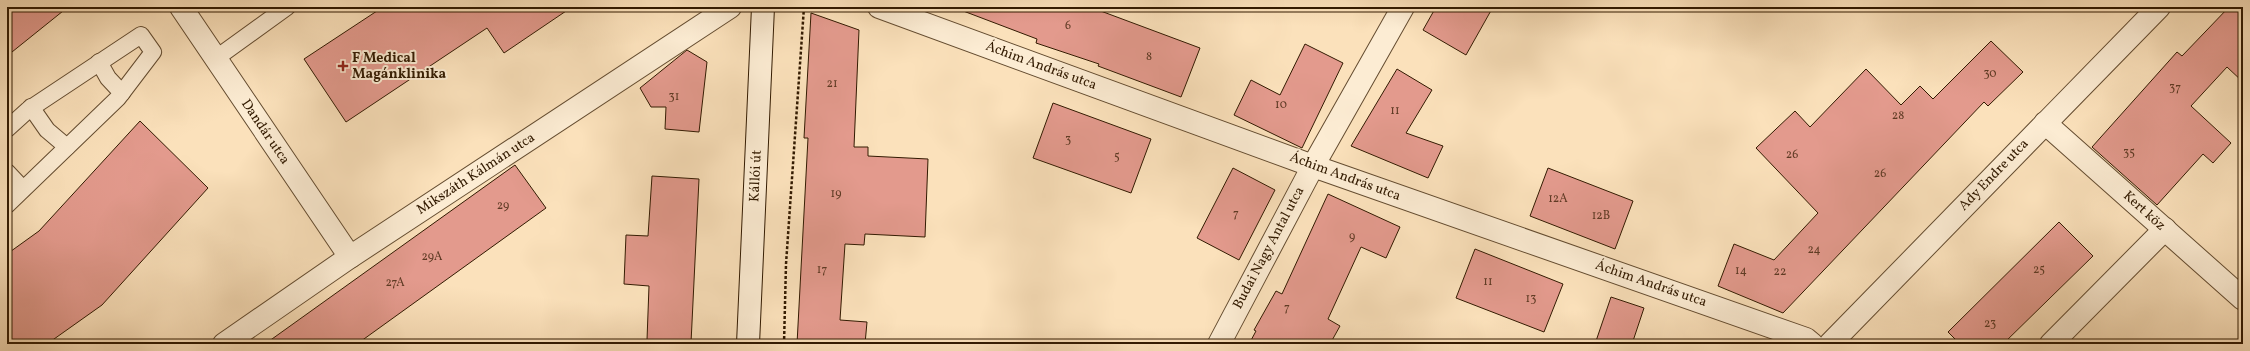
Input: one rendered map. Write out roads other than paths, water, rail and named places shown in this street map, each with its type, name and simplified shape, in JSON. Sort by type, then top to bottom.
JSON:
[{"type":"street","name":"Dandár utca","points":[[181,7],[350,257]]},
{"type":"street","name":"Mikszáth Kálmán utca","points":[[224,344],[350,257],[730,7]]},
{"type":"street","name":"Kállói út","points":[[748,344],[763,7]]},
{"type":"street","name":"Áchim András utca","points":[[879,7],[1313,166],[1806,339],[1812,344]]},
{"type":"street","name":"Budai Nagy Antal utca","points":[[1219,344],[1313,166],[1404,7]]},
{"type":"street","name":"Ady Endre utca","points":[[1830,344],[2159,7]]},
{"type":"street","name":"Kert köz","points":[[2045,123],[2243,299]]},
{"type":"street","points":[[2051,344],[2165,229]]},
{"type":"lane","points":[[215,59],[287,7]]},
{"type":"lane","points":[[7,129],[31,107],[142,35],[153,52],[122,93],[7,205]]},
{"type":"lane","points":[[99,62],[108,78],[122,93]]},
{"type":"lane","points":[[31,107],[47,130],[67,148]]},
{"type":"lane","points":[[7,172],[23,189]]},
{"type":"place","name":"F Medical Magánklinika","points":[[343,66]]}]
